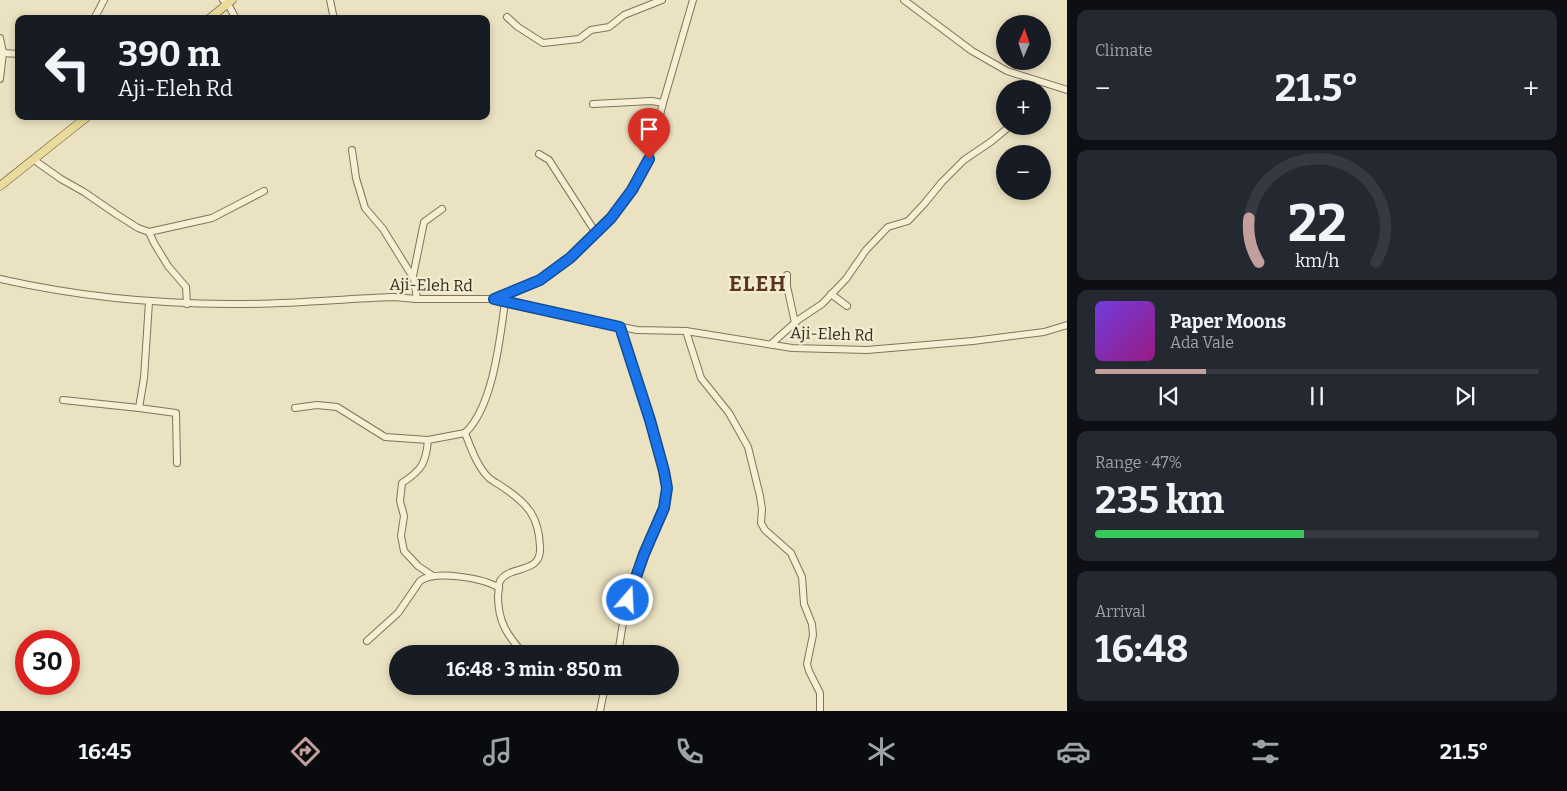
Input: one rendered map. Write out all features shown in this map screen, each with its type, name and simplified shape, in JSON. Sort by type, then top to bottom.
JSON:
[{"type":"main road","points":[[213,15],[228,1]]},
{"type":"main road","points":[[0,186],[83,120]]},
{"type":"street","points":[[96,15],[104,0]]},
{"type":"street","points":[[330,0],[333,15]]},
{"type":"street","points":[[507,18],[543,43],[579,39],[592,30],[609,27],[624,15],[662,0]]},
{"type":"street","points":[[494,299],[540,280],[570,258],[611,218],[632,190],[649,159],[693,0]]},
{"type":"street","points":[[904,0],[972,51],[1007,71],[1034,80]]},
{"type":"street","points":[[228,1],[234,15]]},
{"type":"street","points":[[0,38],[3,53],[0,79]]},
{"type":"street","points":[[3,53],[15,54]]},
{"type":"street","points":[[1051,85],[1067,90]]},
{"type":"street","points":[[592,104],[652,101],[663,103]]},
{"type":"street","points":[[771,344],[795,323],[822,304],[846,279],[866,250],[888,227],[908,221],[964,160],[999,135]]},
{"type":"street","points":[[352,150],[356,178],[365,208],[383,229],[413,276],[417,299]]},
{"type":"street","points":[[538,154],[549,160],[596,233]]},
{"type":"street","points":[[34,160],[138,228],[149,232],[212,218],[264,191]]},
{"type":"street","points":[[413,276],[424,222],[442,209]]},
{"type":"street","points":[[149,232],[168,266],[186,287],[187,304]]},
{"type":"street","points":[[787,276],[787,286],[795,323]]},
{"type":"street","name":"Aji-Eleh Rd","points":[[0,279],[100,297],[187,304],[231,304],[392,297],[417,299],[494,299],[637,330],[686,331],[792,348],[867,350],[982,340],[1044,332],[1067,325]]},
{"type":"street","points":[[831,294],[847,306]]},
{"type":"street","points":[[139,408],[144,378],[149,302]]},
{"type":"street","points":[[296,408],[317,405],[337,407],[385,437],[428,440],[465,433],[473,426],[486,399],[495,361],[505,302]]},
{"type":"street","points":[[619,645],[624,610],[644,554],[664,508],[667,488],[650,420],[620,327]]},
{"type":"street","points":[[686,331],[700,378],[728,413],[748,447],[760,496],[762,509],[761,523],[764,530],[791,553],[802,577],[804,604],[812,624],[813,635],[808,664],[809,671],[820,693],[820,711]]},
{"type":"street","points":[[63,400],[176,413],[177,464]]},
{"type":"street","points":[[465,433],[482,469],[489,478],[529,507],[536,520],[540,556],[536,562],[524,569],[510,573],[500,580],[498,604],[500,619],[507,634],[516,645]]},
{"type":"street","points":[[428,440],[427,456],[417,473],[402,482],[400,501],[404,516],[401,536],[404,551],[418,566],[433,576]]},
{"type":"street","points":[[367,642],[398,613],[420,580],[425,577],[473,578],[485,580],[499,588]]},
{"type":"street","points":[[600,711],[603,695]]},
{"type":"district","name":"ELEH","points":[[758,284]]},
{"type":"route","points":[[628,600],[644,554],[664,508],[667,488],[650,420],[620,327],[523,307],[494,299],[540,280],[570,258],[611,218],[632,190],[649,159]]}]
